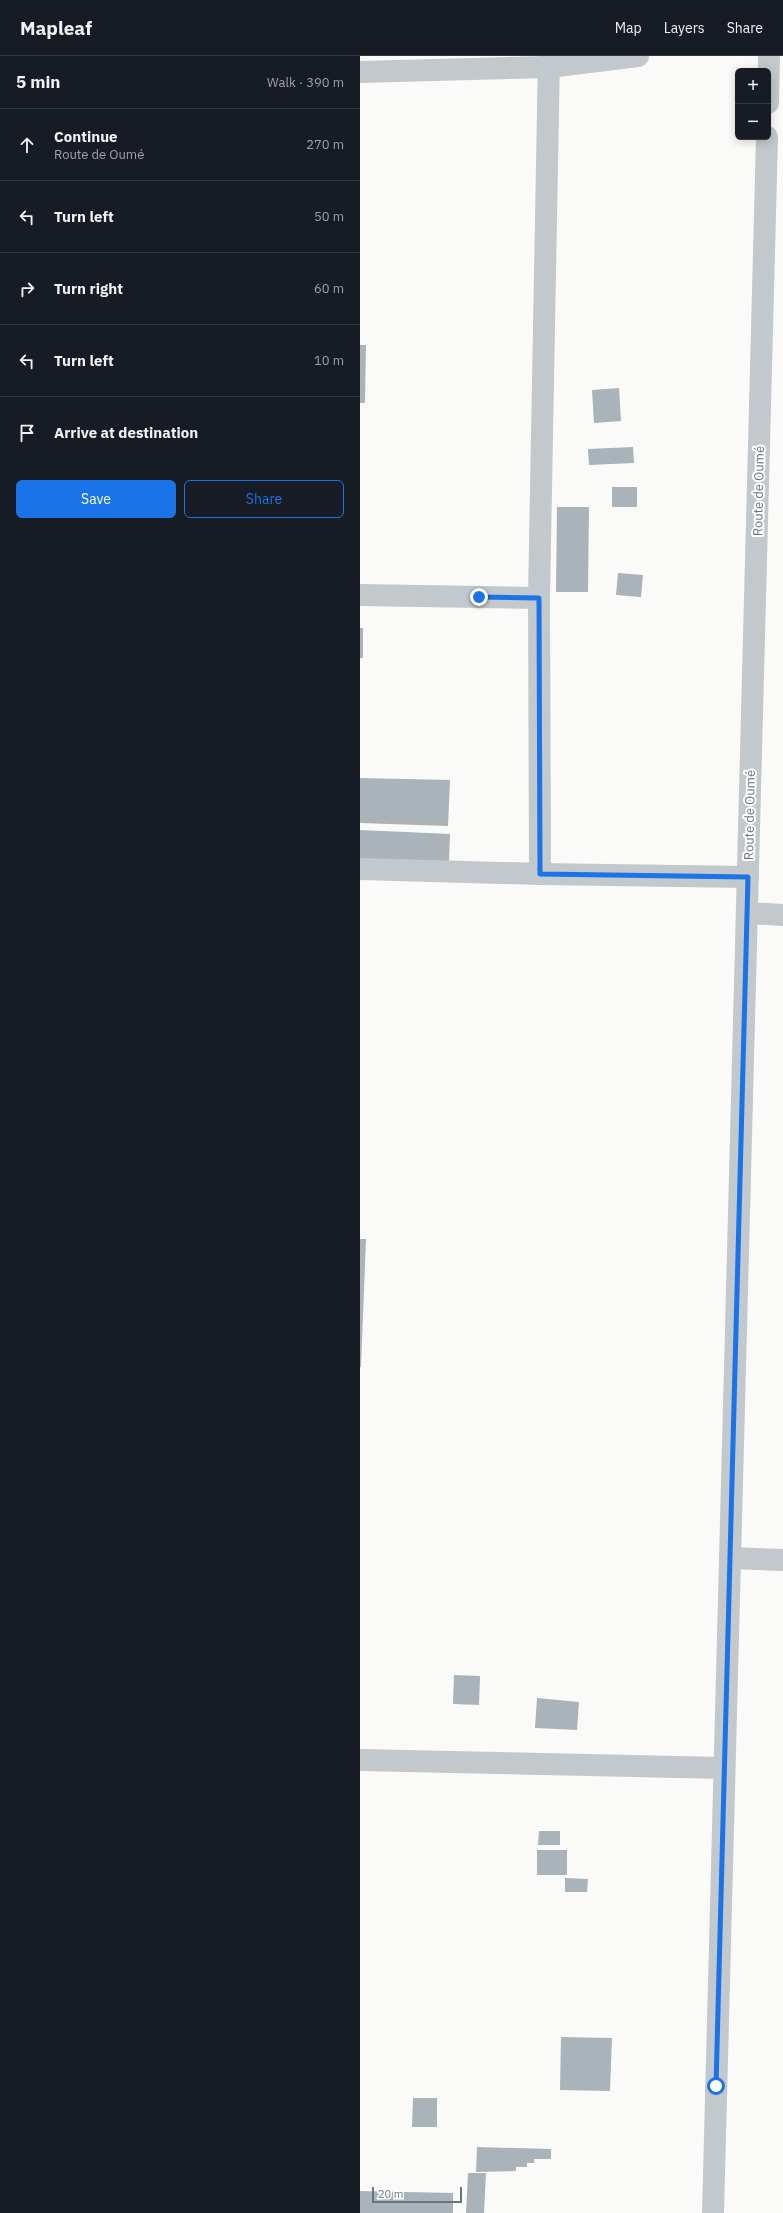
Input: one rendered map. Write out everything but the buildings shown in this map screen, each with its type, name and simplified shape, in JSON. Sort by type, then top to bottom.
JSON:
[{"type":"street","points":[[360,72],[638,56]]},
{"type":"street","points":[[769,56],[769,68]]},
{"type":"street","points":[[540,874],[539,598],[549,61]]},
{"type":"street","name":"Route de Oumé","points":[[713,2213],[767,140]]},
{"type":"street","points":[[360,596],[539,598]]},
{"type":"street","points":[[360,868],[540,874],[748,877]]},
{"type":"street","points":[[747,913],[783,915]]},
{"type":"street","points":[[730,1558],[783,1560]]},
{"type":"street","points":[[360,1760],[724,1768]]},
{"type":"route","points":[[479,597],[539,598],[540,874],[748,877],[716,2086]]}]
